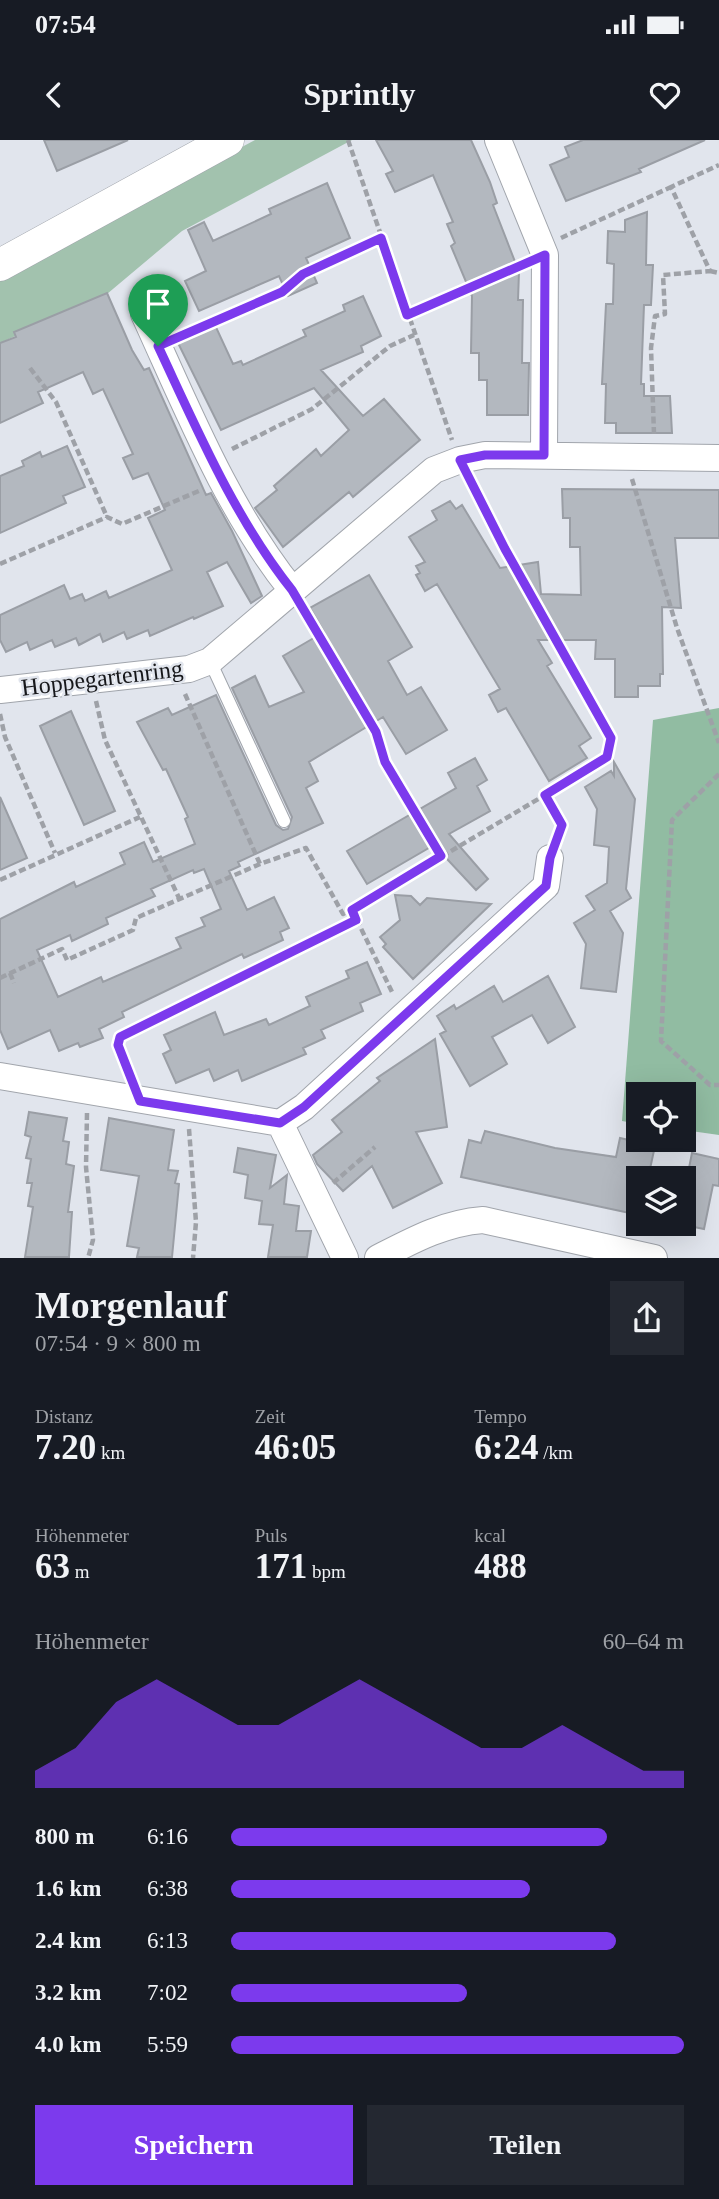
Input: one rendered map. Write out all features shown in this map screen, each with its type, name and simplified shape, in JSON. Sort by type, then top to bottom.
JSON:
[{"type":"street","points":[[0,265],[228,140]]},
{"type":"street","points":[[498,140],[544,250],[544,455]]},
{"type":"street","points":[[144,314],[217,470],[278,572],[292,590]]},
{"type":"street","name":"Hoppegartenring","points":[[0,690],[176,670],[210,661],[435,470],[460,460],[485,455],[719,458]]},
{"type":"street","points":[[0,1076],[189,1110],[280,1123],[304,1107],[546,886],[550,858]]},
{"type":"street","points":[[280,1123],[345,1258]]},
{"type":"street","points":[[378,1258],[456,1222],[483,1220],[654,1258]]},
{"type":"lane","points":[[210,661],[284,821]]},
{"type":"path","points":[[0,978],[62,950],[67,960],[133,930],[136,918],[260,864],[306,848],[343,914],[607,757],[611,738],[505,549],[460,460],[407,315],[348,140]]},
{"type":"path","points":[[407,315],[719,165]]},
{"type":"path","points":[[671,187],[710,271]]},
{"type":"path","points":[[158,346],[282,292],[303,274],[381,238]]},
{"type":"path","points":[[656,457],[652,348],[655,316],[665,314],[663,275],[710,271],[719,273]]},
{"type":"path","points":[[30,368],[56,402],[107,517],[122,524],[217,470],[312,409],[390,346],[414,335]]},
{"type":"path","points":[[625,458],[677,628],[719,743]]},
{"type":"path","points":[[0,564],[107,517]]},
{"type":"path","points":[[292,590],[376,732],[385,762],[441,856]]},
{"type":"path","points":[[176,670],[260,864]]},
{"type":"path","points":[[91,680],[105,740],[179,898]]},
{"type":"path","points":[[0,714],[5,737],[55,853]]},
{"type":"path","points":[[719,774],[672,820],[662,1041],[710,1085],[719,1085]]},
{"type":"path","points":[[545,795],[562,825],[550,858]]},
{"type":"path","points":[[0,880],[140,817]]},
{"type":"path","points":[[352,910],[393,995],[411,1011]]},
{"type":"path","points":[[140,1101],[118,1045],[120,1037],[356,920]]},
{"type":"path","points":[[10,973],[14,983]]},
{"type":"path","points":[[88,1091],[86,1167],[93,1240],[88,1258]]},
{"type":"path","points":[[189,1110],[195,1222],[193,1258]]},
{"type":"path","points":[[315,1195],[375,1147]]},
{"type":"green space","points":[[255,140],[352,140],[182,231],[107,294],[0,343],[0,277]]},
{"type":"green space","points":[[719,708],[719,1135],[696,1132],[696,1082],[626,1082],[626,1122],[622,1121],[653,720]]},
{"type":"building","points":[[44,140],[128,140],[57,171]]},
{"type":"building","points":[[376,140],[471,140],[490,182],[497,203],[493,205],[519,272],[518,300],[523,300],[522,363],[529,363],[528,415],[487,415],[487,380],[479,380],[479,353],[471,353],[472,296],[451,246],[455,243],[447,224],[453,222],[433,175],[395,192],[386,174],[393,171]]},
{"type":"building","points":[[583,140],[705,140],[639,169],[641,172],[566,201],[550,165],[569,157],[565,147]]},
{"type":"building","points":[[327,183],[350,238],[306,258],[317,283],[288,296],[279,276],[199,311],[185,281],[206,271],[188,230],[204,222],[213,241],[271,214],[269,209]]},
{"type":"building","points":[[647,212],[646,265],[653,265],[651,305],[644,305],[641,384],[644,384],[644,396],[670,396],[672,433],[616,433],[616,423],[605,423],[606,384],[602,384],[606,304],[613,304],[614,264],[607,263],[608,231],[625,232],[625,220]]},
{"type":"building","points":[[107,293],[132,350],[144,370],[149,368],[206,495],[211,493],[262,596],[251,603],[227,562],[207,572],[223,606],[194,619],[193,617],[150,636],[148,630],[127,639],[124,632],[103,642],[100,634],[79,645],[76,638],[55,647],[52,640],[30,650],[27,642],[6,652],[0,640],[0,615],[64,585],[70,599],[82,594],[85,601],[106,591],[109,598],[172,570],[148,518],[165,510],[148,473],[133,479],[123,458],[133,454],[103,389],[93,394],[83,372],[38,392],[43,403],[0,423],[0,343],[16,337],[14,332]]},
{"type":"building","points":[[363,296],[381,336],[361,346],[363,352],[321,370],[363,416],[384,399],[420,440],[353,497],[349,492],[283,547],[255,508],[277,490],[274,486],[316,449],[321,456],[349,430],[314,388],[221,430],[178,343],[215,325],[233,364],[241,361],[243,365],[306,336],[303,330],[345,311],[343,305]]},
{"type":"building","points":[[67,446],[85,487],[63,496],[66,503],[0,533],[0,476],[24,466],[22,461],[40,452],[42,457]]},
{"type":"building","points":[[562,489],[719,490],[719,538],[675,538],[681,608],[662,607],[663,674],[660,674],[660,686],[638,686],[638,697],[615,697],[615,659],[595,659],[596,640],[538,640],[552,663],[547,666],[591,738],[579,746],[587,758],[549,781],[506,708],[498,712],[489,695],[500,689],[437,584],[425,591],[416,575],[420,573],[416,566],[425,562],[409,537],[437,520],[432,511],[450,501],[456,509],[462,505],[500,568],[538,562],[541,594],[581,595],[580,547],[570,547],[570,518],[563,518]]},
{"type":"building","points":[[369,575],[412,647],[388,661],[407,695],[421,687],[447,730],[406,754],[383,717],[309,762],[318,781],[306,788],[323,823],[238,862],[240,866],[229,871],[247,910],[274,897],[289,928],[280,932],[283,940],[244,958],[242,954],[122,1012],[124,1017],[99,1029],[103,1038],[80,1047],[78,1043],[59,1051],[50,1030],[8,1049],[0,1030],[0,919],[74,882],[76,887],[125,864],[120,853],[144,842],[153,862],[195,844],[185,819],[188,817],[166,769],[163,770],[137,722],[168,708],[172,715],[216,695],[276,825],[283,830],[288,829],[292,817],[232,688],[255,676],[269,707],[304,692],[283,656],[324,632],[310,608]],"holes":[[[204,869],[221,909],[201,918],[205,926],[176,938],[181,948],[103,982],[101,977],[58,997],[37,950],[70,935],[72,941],[108,924],[106,918],[155,896],[151,889],[193,870],[194,873]]]},
{"type":"building","points":[[71,711],[115,811],[84,825],[40,726]]},
{"type":"building","points":[[475,758],[487,780],[477,786],[490,811],[449,834],[488,879],[476,890],[434,845],[367,884],[347,851],[456,788],[448,773]]},
{"type":"building","points":[[614,762],[635,799],[626,889],[631,898],[610,911],[623,933],[616,992],[581,988],[586,944],[574,923],[595,910],[586,896],[607,883],[609,847],[594,845],[597,809],[585,787],[611,771],[614,776]]},
{"type":"building","points":[[0,797],[27,858],[0,870]]},
{"type":"building","points":[[395,895],[411,896],[420,905],[427,898],[491,904],[413,979],[383,947],[386,944],[380,937],[400,920]]},
{"type":"building","points":[[367,962],[381,994],[360,1003],[363,1011],[321,1030],[325,1038],[303,1048],[306,1054],[242,1081],[238,1070],[214,1081],[209,1069],[176,1083],[163,1054],[171,1050],[164,1035],[215,1012],[224,1035],[266,1019],[269,1025],[310,1006],[306,997],[349,978],[346,971]]},
{"type":"building","points":[[548,976],[575,1027],[548,1043],[532,1015],[492,1037],[507,1064],[470,1086],[440,1034],[446,1031],[437,1016],[454,1005],[456,1009],[494,986],[503,1002]]},
{"type":"building","points":[[435,1039],[447,1127],[416,1132],[442,1183],[393,1208],[372,1166],[343,1191],[317,1164],[313,1155],[342,1132],[332,1120],[380,1081],[377,1078]]},
{"type":"building","points":[[29,1112],[67,1118],[63,1141],[69,1142],[66,1164],[74,1166],[68,1212],[72,1212],[69,1257],[25,1257],[33,1207],[28,1206],[32,1183],[27,1183],[31,1159],[26,1158],[31,1137],[25,1135]]},
{"type":"building","points":[[109,1118],[174,1130],[168,1170],[178,1171],[175,1183],[179,1184],[172,1257],[137,1257],[139,1248],[127,1246],[139,1176],[101,1170]]},
{"type":"building","points":[[485,1131],[555,1148],[616,1157],[620,1138],[626,1139],[626,1152],[654,1152],[651,1166],[626,1166],[626,1212],[461,1177],[469,1140],[481,1143]]},
{"type":"building","points":[[238,1148],[276,1155],[270,1188],[287,1175],[284,1204],[299,1206],[296,1231],[311,1231],[307,1257],[268,1257],[273,1225],[259,1224],[262,1201],[245,1198],[248,1175],[234,1172]]},
{"type":"building","points":[[692,1153],[719,1159],[719,1186],[713,1185],[704,1229],[696,1227],[696,1166],[689,1166]]},
{"type":"route","points":[[381,238],[407,315],[545,255],[547,289],[544,455],[485,455],[460,460],[505,549],[611,738],[607,757],[545,795],[562,825],[550,858],[546,886],[304,1107],[280,1123],[140,1101],[118,1045],[120,1037],[356,920],[352,910],[441,856],[385,762],[376,732],[211,460],[158,346],[282,292],[303,274],[381,238]]}]
